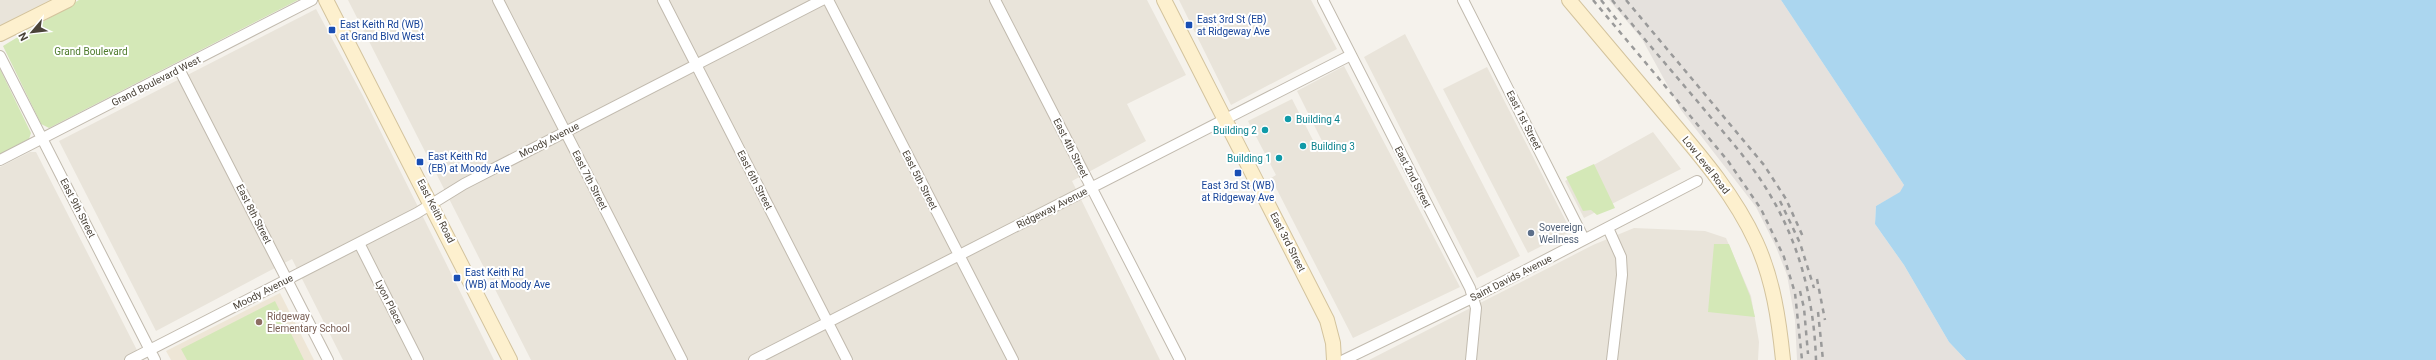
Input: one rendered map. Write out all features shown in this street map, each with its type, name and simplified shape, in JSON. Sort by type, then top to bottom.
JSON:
[{"type":"street","points":[[0,34],[68,0]]},
{"type":"street","name":"Grand Boulevard West","points":[[0,160],[179,70],[312,0]]},
{"type":"street","name":"East Keith Road","points":[[326,0],[432,204],[510,360]]},
{"type":"street","name":"East 7th Street","points":[[498,0],[682,360]]},
{"type":"street","name":"East 6th Street","points":[[663,0],[847,360]]},
{"type":"street","name":"Moody Avenue","points":[[130,360],[359,244],[566,132],[822,0]]},
{"type":"street","name":"East 5th Street","points":[[828,0],[958,256],[1013,360]]},
{"type":"street","name":"East 4th Street","points":[[996,0],[1180,360]]},
{"type":"street","name":"East 3rd Street","points":[[1164,0],[1327,320],[1333,344],[1334,360]]},
{"type":"street","name":"East 2nd Street","points":[[1323,0],[1474,297],[1476,308],[1471,360]]},
{"type":"street","name":"East 1st Street","points":[[1463,0],[1584,239]]},
{"type":"street","name":"Low Level Road","points":[[1569,0],[1700,155],[1726,189],[1757,243],[1776,301],[1783,360]]},
{"type":"street","name":"East 9th Street","points":[[0,56],[155,360]]},
{"type":"street","name":"Ridgeway Avenue","points":[[754,360],[1351,56]]},
{"type":"street","name":"East 8th Street","points":[[179,70],[328,360]]},
{"type":"street","name":"Saint Davids Avenue","points":[[1344,360],[1474,297],[1697,181]]},
{"type":"street","points":[[1608,228],[1621,257],[1622,275],[1612,360]]},
{"type":"street","name":"Lyon Place","points":[[359,244],[418,360]]},
{"type":"shaded area","points":[[0,0],[50,0],[0,25]]},
{"type":"shaded area","points":[[348,0],[1147,0],[1186,75],[1127,104],[1146,141],[1072,181],[1160,360],[531,360]]},
{"type":"shaded area","points":[[1179,0],[1311,0],[1337,49],[1231,105]]},
{"type":"shaded area","points":[[1609,0],[1781,0],[1904,185],[1901,192],[1876,206],[1875,224],[1904,265],[1949,342],[1966,360],[1797,360],[1795,320],[1787,275],[1776,247],[1756,207],[1681,110],[1642,39]]},
{"type":"shaded area","points":[[316,9],[363,96],[494,360],[343,360],[292,259],[156,331],[59,141]]},
{"type":"shaded area","points":[[1405,34],[1520,256],[1477,278],[1364,57]]},
{"type":"shaded area","points":[[1344,66],[1460,287],[1353,338],[1271,178],[1276,175],[1248,121],[1292,99],[1319,152],[1326,149],[1297,91]]},
{"type":"shaded area","points":[[1487,67],[1571,231],[1528,253],[1443,89]]},
{"type":"shaded area","points":[[1653,132],[1681,169],[1584,218],[1565,181]]},
{"type":"shaded area","points":[[30,152],[36,152],[142,360],[0,360],[0,167]]},
{"type":"shaded area","points":[[1634,228],[1705,231],[1726,238],[1751,296],[1759,342],[1758,360],[1369,360],[1593,245]]},
{"type":"shaded area","name":"Ridgeway Elementary School","points":[[280,293],[314,360],[171,360],[166,351]]},
{"type":"green space","name":"Grand Boulevard","points":[[79,0],[298,0],[49,128],[41,124],[3,46]]},
{"type":"green space","points":[[0,69],[31,133],[29,139],[0,154]]},
{"type":"green space","points":[[1594,164],[1615,208],[1597,215],[1591,210],[1583,211],[1566,177]]},
{"type":"green space","points":[[1714,244],[1729,244],[1750,296],[1755,317],[1708,312]]},
{"type":"green space","name":"Ridgeway Elementary School","points":[[275,301],[304,360],[187,360],[181,349]]},
{"type":"water","points":[[1781,0],[2436,0],[2436,360],[1966,360],[1949,342],[1904,265],[1875,224],[1876,206],[1900,192],[1904,185]]},
{"type":"railway","points":[[1593,0],[1728,161],[1761,209],[1784,257],[1795,293],[1802,360]]},
{"type":"railway","points":[[1601,0],[1621,25]]},
{"type":"railway","points":[[1612,0],[1741,153],[1757,174],[1776,205],[1795,247],[1808,291],[1815,337],[1816,360]]},
{"type":"railway","points":[[1626,0],[1764,165],[1786,199],[1804,239]]},
{"type":"railway","points":[[1780,201],[1800,243],[1814,288]]},
{"type":"railway","points":[[1817,279],[1825,320]]},
{"type":"railway","points":[[1800,291],[1804,308],[1808,354]]},
{"type":"railway","points":[[1818,312],[1823,360]]},
{"type":"place","name":"East 3rd St (EB) at Ridgeway Ave","points":[[1189,25]]},
{"type":"place","name":"East Keith Rd (WB) at Grand Blvd West","points":[[332,30]]},
{"type":"place","name":"Building 4","points":[[1288,119]]},
{"type":"place","name":"Building 2","points":[[1265,130]]},
{"type":"place","name":"Building 3","points":[[1303,146]]},
{"type":"place","name":"Building 1","points":[[1279,158]]},
{"type":"place","name":"East Keith Rd (EB) at Moody Ave","points":[[420,162]]},
{"type":"place","name":"East 3rd St (WB) at Ridgeway Ave","points":[[1238,173]]},
{"type":"place","name":"Sovereign Wellness","points":[[1531,233]]},
{"type":"place","name":"East Keith Rd (WB) at Moody Ave","points":[[457,278]]},
{"type":"place","name":"Ridgeway Elementary School","points":[[259,322]]}]
